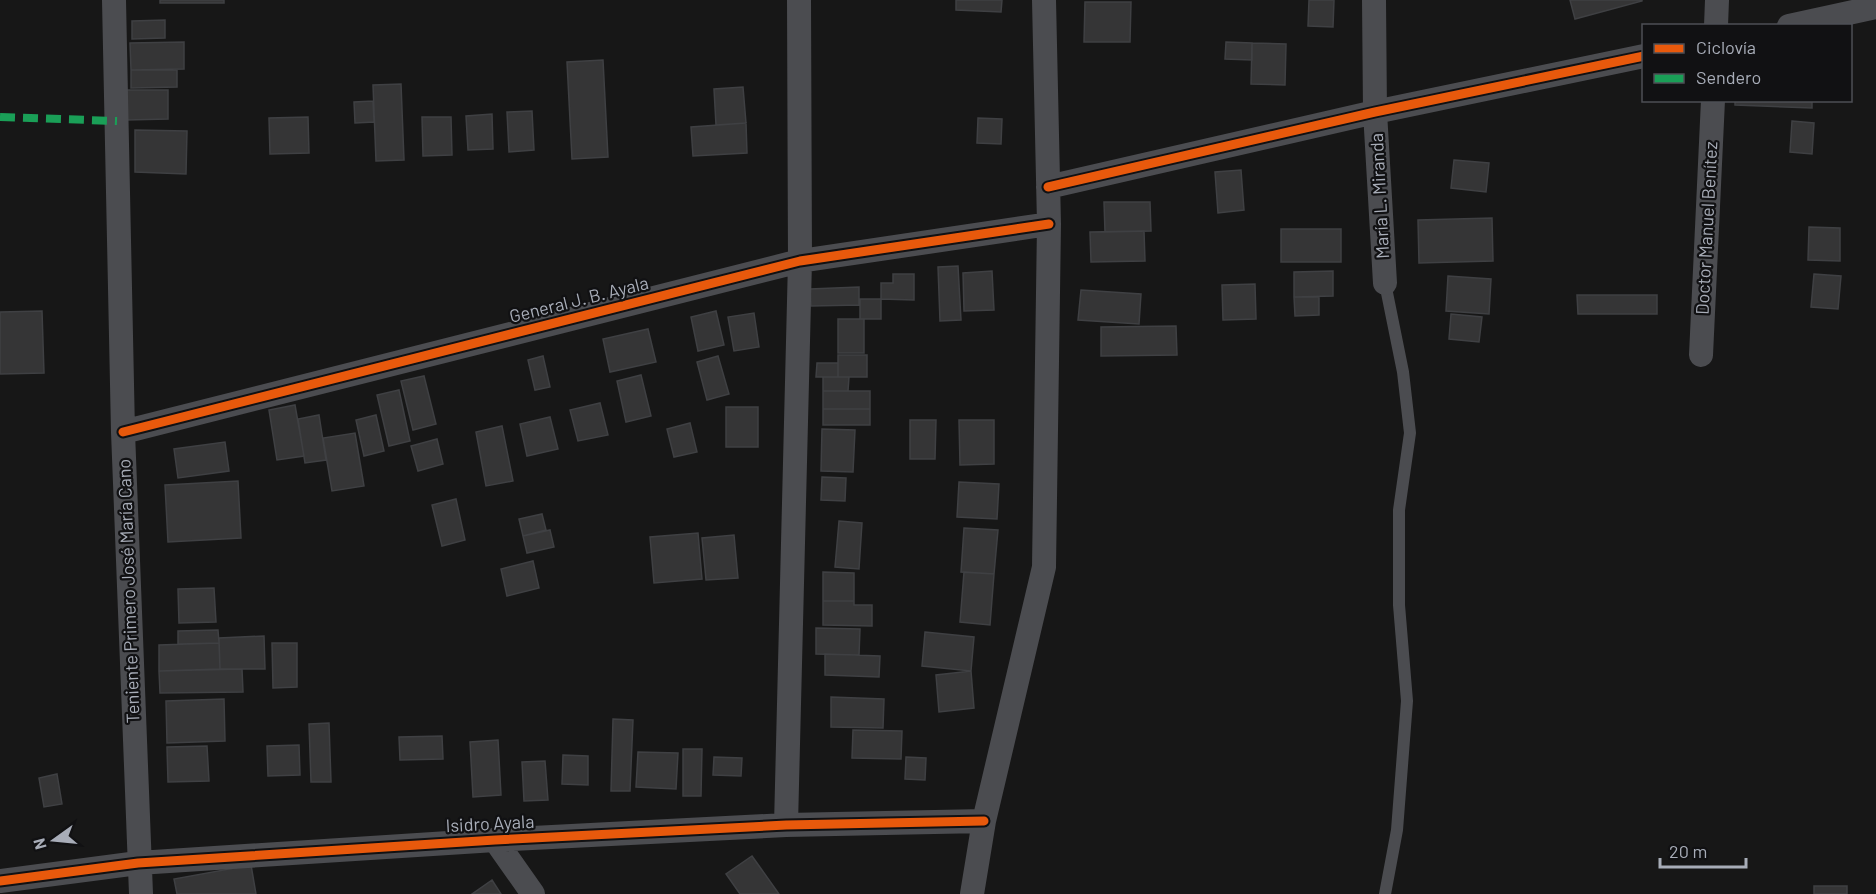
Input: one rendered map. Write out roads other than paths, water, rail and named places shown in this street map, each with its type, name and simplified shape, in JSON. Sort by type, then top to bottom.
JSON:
[{"type":"street","name":"Teniente Primero José María Cano","points":[[114,0],[123,432],[141,894]]},
{"type":"street","points":[[786,825],[800,261],[799,0]]},
{"type":"street","points":[[972,894],[984,821],[1044,567],[1049,224],[1044,0]]},
{"type":"street","name":"María L. Miranda","points":[[1374,0],[1375,112],[1385,283]]},
{"type":"street","points":[[1716,24],[1717,0]]},
{"type":"street","points":[[1798,24],[1876,7]]},
{"type":"street","points":[[1048,186],[1375,112],[1642,56]]},
{"type":"street","name":"Doctor Manuel Benítez","points":[[1701,356],[1713,102]]},
{"type":"street","name":"General J. B. Ayala","points":[[123,432],[800,261],[1049,224]]},
{"type":"street","name":"Isidro Ayala","points":[[0,881],[138,863],[495,840],[786,825],[984,821]]},
{"type":"street","points":[[495,840],[533,894]]},
{"type":"lane","points":[[1384,894],[1397,830],[1407,701],[1399,605],[1399,510],[1410,433],[1403,372],[1385,283]]}]
